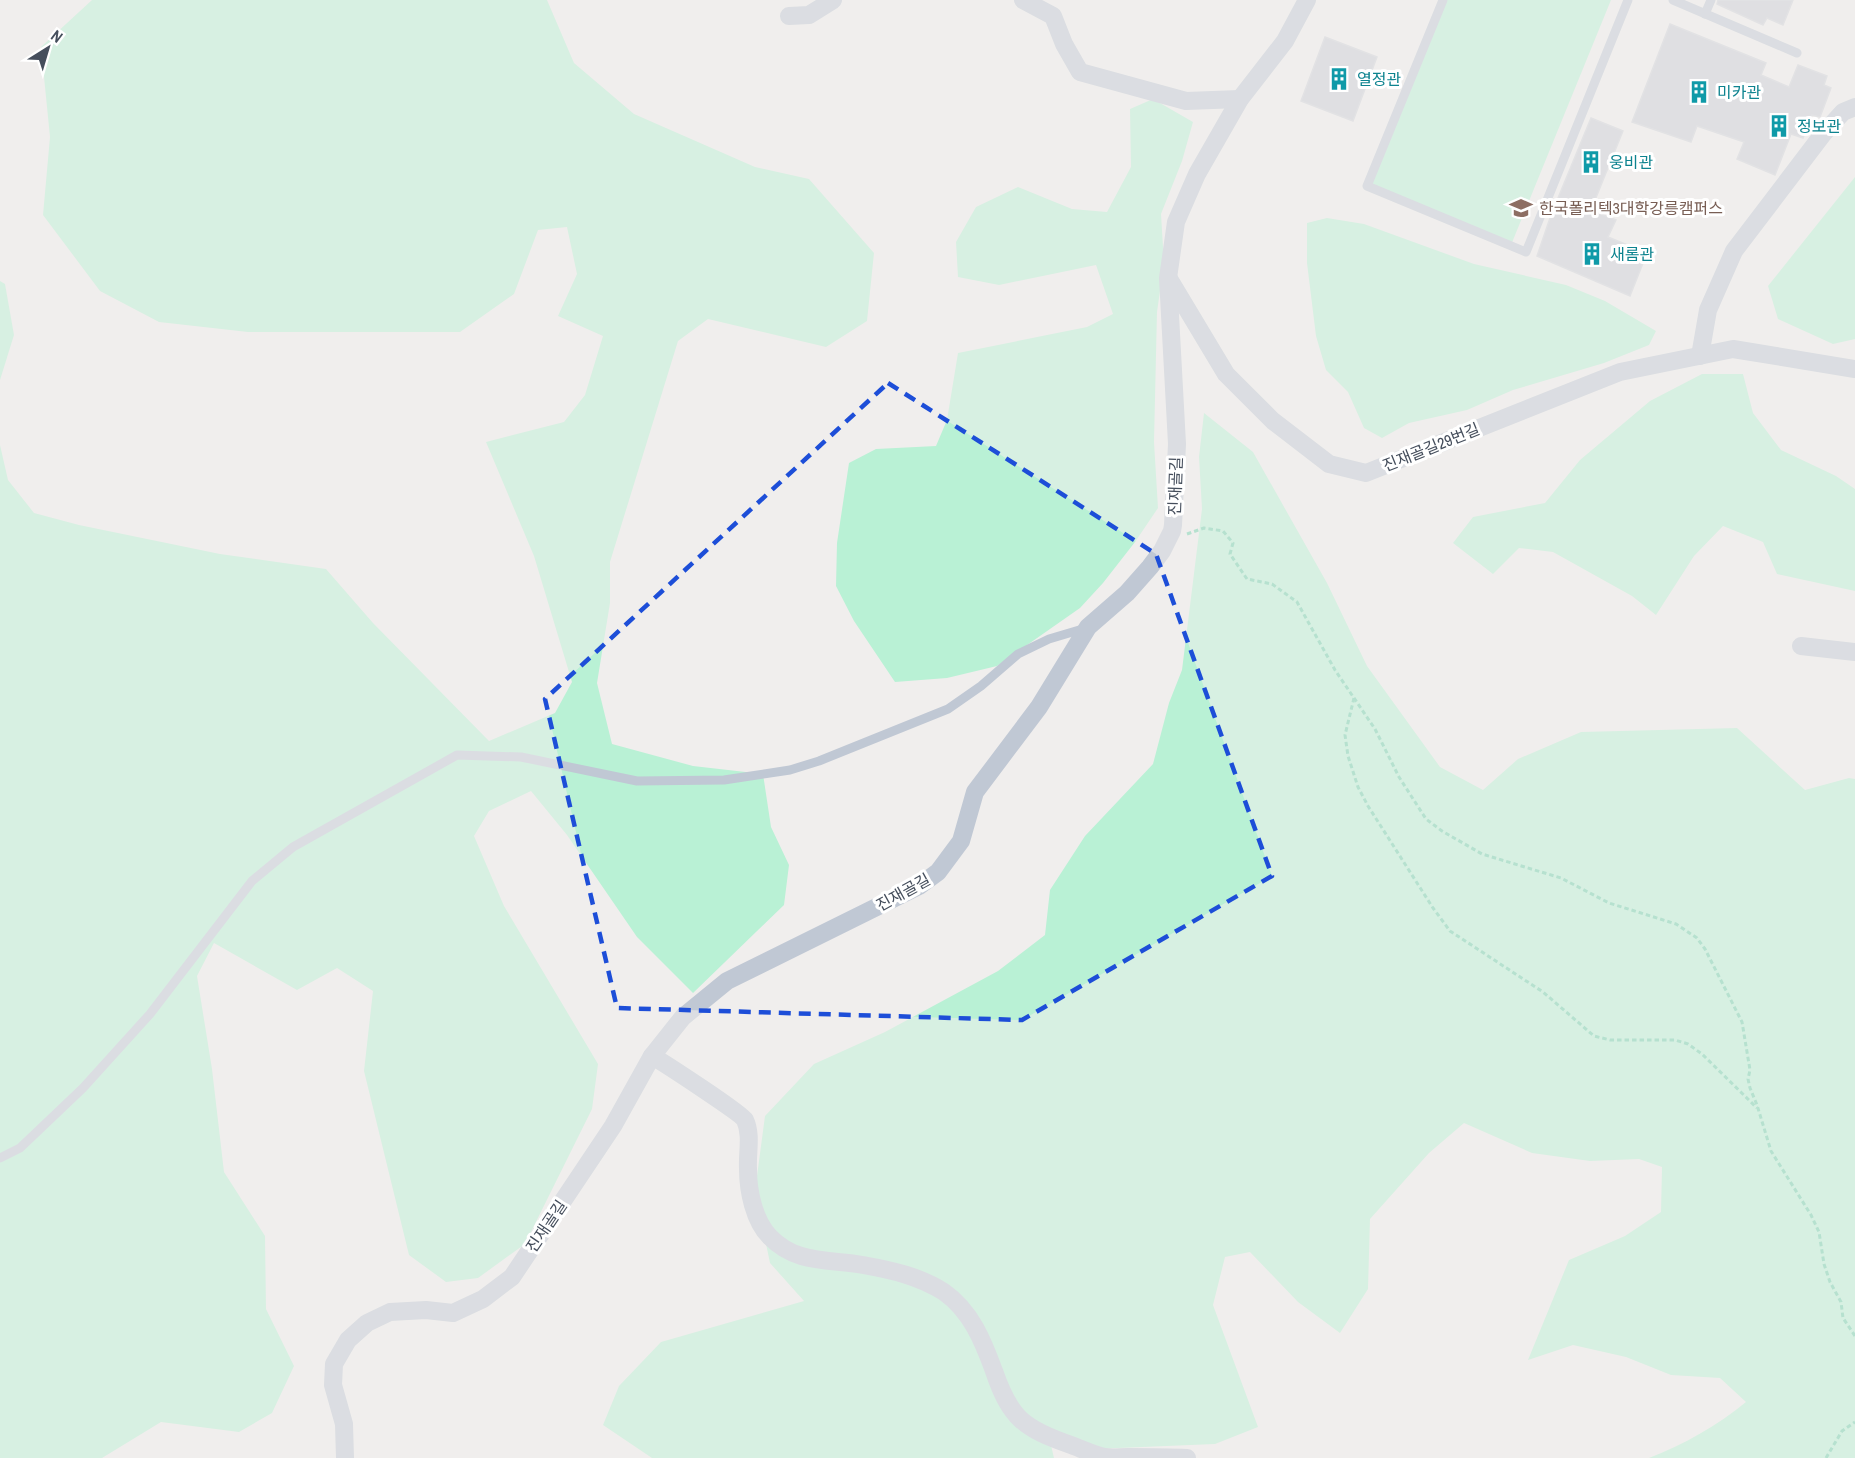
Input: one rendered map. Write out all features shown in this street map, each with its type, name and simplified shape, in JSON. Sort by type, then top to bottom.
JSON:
[{"type":"street","points":[[789,16],[809,15],[833,0]]},
{"type":"street","points":[[1023,0],[1053,16],[1064,44],[1080,72],[1186,101],[1240,99]]},
{"type":"street","name":"진재골길","points":[[345,1458],[344,1424],[333,1385],[334,1364],[348,1340],[367,1323],[390,1312],[426,1310],[453,1312],[483,1299],[512,1277],[613,1126],[652,1056],[683,1017],[727,981],[919,886],[938,872],[961,841],[975,792],[1039,707],[1088,627],[1127,593],[1162,551],[1172,531],[1177,444],[1168,278],[1176,222],[1197,174],[1240,99],[1285,41],[1307,0]]},
{"type":"street","points":[[1700,356],[1708,310],[1734,251],[1822,134],[1844,112],[1855,107]]},
{"type":"street","name":"진재골길29번길","points":[[1168,278],[1226,374],[1273,421],[1329,464],[1366,472],[1620,372],[1733,349],[1855,369]]},
{"type":"street","points":[[1802,646],[1855,652]]},
{"type":"street","points":[[652,1056],[744,1118],[749,1134],[750,1193],[756,1215],[767,1235],[781,1247],[792,1254],[811,1258],[896,1271],[920,1279],[945,1293],[967,1314],[983,1339],[999,1388],[1011,1410],[1028,1427],[1105,1457],[1187,1458]]},
{"type":"lane","points":[[1443,0],[1367,186],[1526,252],[1628,0]]},
{"type":"lane","points":[[1673,0],[1797,53]]},
{"type":"lane","points":[[1705,14],[1711,0]]},
{"type":"lane","points":[[0,1158],[20,1148],[90,1080],[150,1014],[252,881],[293,847],[457,755],[521,758],[637,781],[724,780],[789,770],[830,757],[948,709],[981,686],[1018,654],[1050,639],[1088,627]]},
{"type":"path","points":[[1172,531],[1187,534],[1204,528],[1223,531],[1233,543],[1230,554],[1246,579],[1272,584],[1297,602],[1335,670],[1375,729],[1399,777],[1426,819],[1482,854],[1561,878],[1609,903],[1676,924],[1696,938],[1705,949],[1742,1022],[1750,1070],[1748,1079],[1771,1150],[1819,1232],[1824,1264],[1830,1282],[1841,1302],[1843,1318],[1855,1336]]},
{"type":"path","points":[[1354,697],[1345,735],[1348,756],[1358,787],[1449,931],[1543,992],[1594,1036],[1610,1040],[1675,1040],[1688,1044],[1702,1054],[1757,1108]]},
{"type":"path","points":[[1826,1458],[1842,1431],[1855,1422]]},
{"type":"highlighted area","points":[[888,383],[1156,554],[1272,876],[1022,1020],[617,1008],[545,699]]},
{"type":"green space","points":[[92,0],[547,0],[574,63],[634,114],[755,167],[809,179],[874,253],[867,321],[826,347],[708,319],[678,341],[610,562],[610,603],[597,683],[612,744],[693,766],[763,774],[771,827],[789,865],[784,905],[693,993],[637,937],[567,835],[531,791],[489,811],[474,836],[504,906],[598,1064],[592,1109],[525,1244],[478,1278],[446,1282],[409,1255],[364,1071],[373,991],[337,968],[297,990],[214,943],[197,976],[212,1069],[224,1172],[265,1236],[266,1309],[294,1366],[272,1413],[239,1432],[161,1422],[102,1458],[0,1458],[0,445],[8,480],[34,513],[79,525],[220,554],[326,569],[373,623],[489,741],[555,713],[572,682],[534,556],[486,442],[564,422],[585,395],[603,336],[558,316],[577,274],[567,227],[538,230],[514,294],[460,332],[248,332],[159,322],[100,291],[43,215],[50,137],[41,47]]},
{"type":"green space","points":[[1443,0],[1611,0],[1511,245],[1367,186]]},
{"type":"green space","points":[[1153,99],[1193,122],[1182,161],[1161,214],[1164,263],[1157,312],[1154,442],[1158,508],[1135,542],[1080,608],[997,666],[947,678],[895,682],[854,621],[836,586],[837,543],[849,463],[876,449],[936,446],[947,420],[958,353],[1087,327],[1113,314],[1096,265],[999,285],[958,277],[956,242],[976,207],[1018,187],[1072,209],[1107,212],[1131,167],[1130,109]]},
{"type":"green space","points":[[1855,177],[1855,339],[1833,344],[1778,319],[1768,286]]},
{"type":"green space","points":[[1327,218],[1364,224],[1474,264],[1566,285],[1605,301],[1656,331],[1649,345],[1604,363],[1513,390],[1467,410],[1409,423],[1382,438],[1364,428],[1348,392],[1326,370],[1316,336],[1307,263],[1307,223]]},
{"type":"green space","points":[[0,281],[5,284],[14,335],[0,380]]},
{"type":"green space","points":[[1702,374],[1743,374],[1753,413],[1781,450],[1836,476],[1855,489],[1855,591],[1777,574],[1763,542],[1723,526],[1694,556],[1656,615],[1632,596],[1553,552],[1519,548],[1493,574],[1453,543],[1473,517],[1545,503],[1580,460],[1650,401]]},
{"type":"green space","points":[[1204,413],[1253,452],[1327,583],[1367,666],[1440,767],[1483,790],[1518,759],[1581,732],[1737,728],[1805,790],[1849,778],[1855,779],[1855,1458],[1649,1458],[1700,1434],[1746,1402],[1720,1378],[1671,1375],[1626,1357],[1573,1345],[1528,1360],[1569,1260],[1625,1236],[1661,1212],[1662,1167],[1639,1159],[1590,1161],[1532,1153],[1464,1123],[1429,1153],[1370,1219],[1368,1289],[1340,1333],[1298,1302],[1250,1252],[1225,1257],[1213,1305],[1258,1427],[1215,1444],[1094,1449],[1050,1441],[1054,1458],[652,1458],[603,1425],[619,1386],[661,1342],[804,1301],[770,1263],[755,1191],[765,1116],[814,1064],[885,1032],[998,971],[1045,935],[1050,890],[1085,836],[1153,764],[1169,703],[1182,670],[1202,509],[1199,457]]},
{"type":"building","points":[[1718,0],[1793,0],[1783,25],[1767,18],[1763,25],[1717,4]]},
{"type":"building","name":"미카관","points":[[1670,24],[1766,63],[1761,75],[1789,87],[1798,65],[1827,76],[1824,85],[1831,88],[1820,117],[1812,115],[1803,138],[1791,134],[1775,175],[1737,159],[1744,142],[1697,126],[1691,142],[1632,122]]},
{"type":"building","name":"열정관","points":[[1325,37],[1377,57],[1353,121],[1301,101]]},
{"type":"building","points":[[1591,118],[1623,131],[1591,210],[1616,220],[1608,237],[1647,253],[1630,296],[1537,256],[1551,215]]},
{"type":"place","name":"열정관","points":[[1339,79]]},
{"type":"place","name":"미카관","points":[[1699,92]]},
{"type":"place","name":"정보관","points":[[1779,126]]},
{"type":"place","name":"웅비관","points":[[1591,162]]},
{"type":"place","name":"한국폴리텍3대학강릉캠퍼스","points":[[1521,208]]},
{"type":"place","name":"새롬관","points":[[1592,254]]}]
